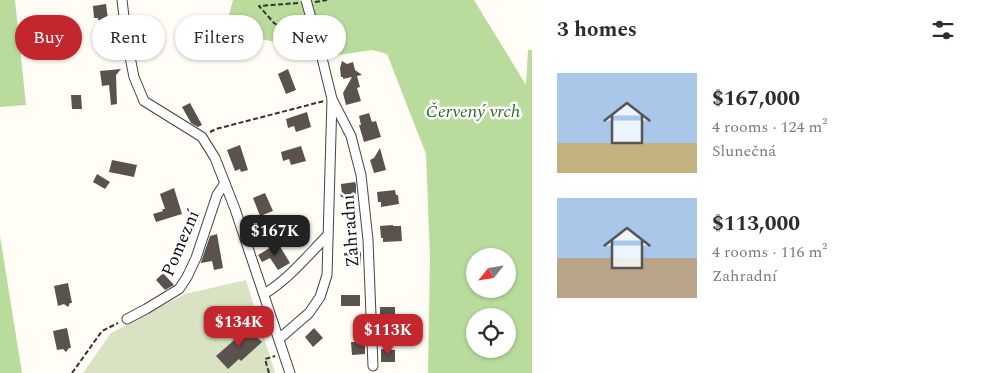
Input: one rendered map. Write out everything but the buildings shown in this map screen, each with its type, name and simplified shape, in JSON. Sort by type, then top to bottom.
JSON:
[{"type":"street","points":[[122,0],[127,42],[134,77],[144,101],[202,137],[215,158],[290,373]]},
{"type":"street","points":[[309,1],[312,15]]},
{"type":"street","points":[[279,339],[309,313],[320,297],[327,275],[332,99],[322,60]]},
{"type":"street","name":"Zahradní","points":[[332,99],[352,136],[361,175],[368,240],[373,366]]},
{"type":"street","name":"Pomezní","points":[[127,319],[179,289],[196,258],[217,195],[225,183]]},
{"type":"street","points":[[264,294],[275,288],[328,234]]},
{"type":"path","points":[[273,22],[259,6],[327,0]]},
{"type":"path","points":[[202,137],[216,129],[332,99]]},
{"type":"path","points":[[72,373],[102,330],[127,319]]},
{"type":"path","points":[[269,373],[265,359],[284,353]]},
{"type":"green space","points":[[0,0],[15,0],[17,15],[15,15],[15,60],[21,60],[26,105],[0,107]]},
{"type":"green space","name":"Červený vrch","points":[[233,0],[474,0],[526,85],[528,50],[532,50],[532,373],[428,373],[430,257],[426,154],[387,54],[372,50],[346,54],[346,15],[273,15],[273,42],[263,39],[263,15],[229,15]]},
{"type":"green space","points":[[0,236],[22,373],[0,373]]},
{"type":"green space","points":[[246,280],[275,373],[83,373],[111,333],[185,294]]}]
